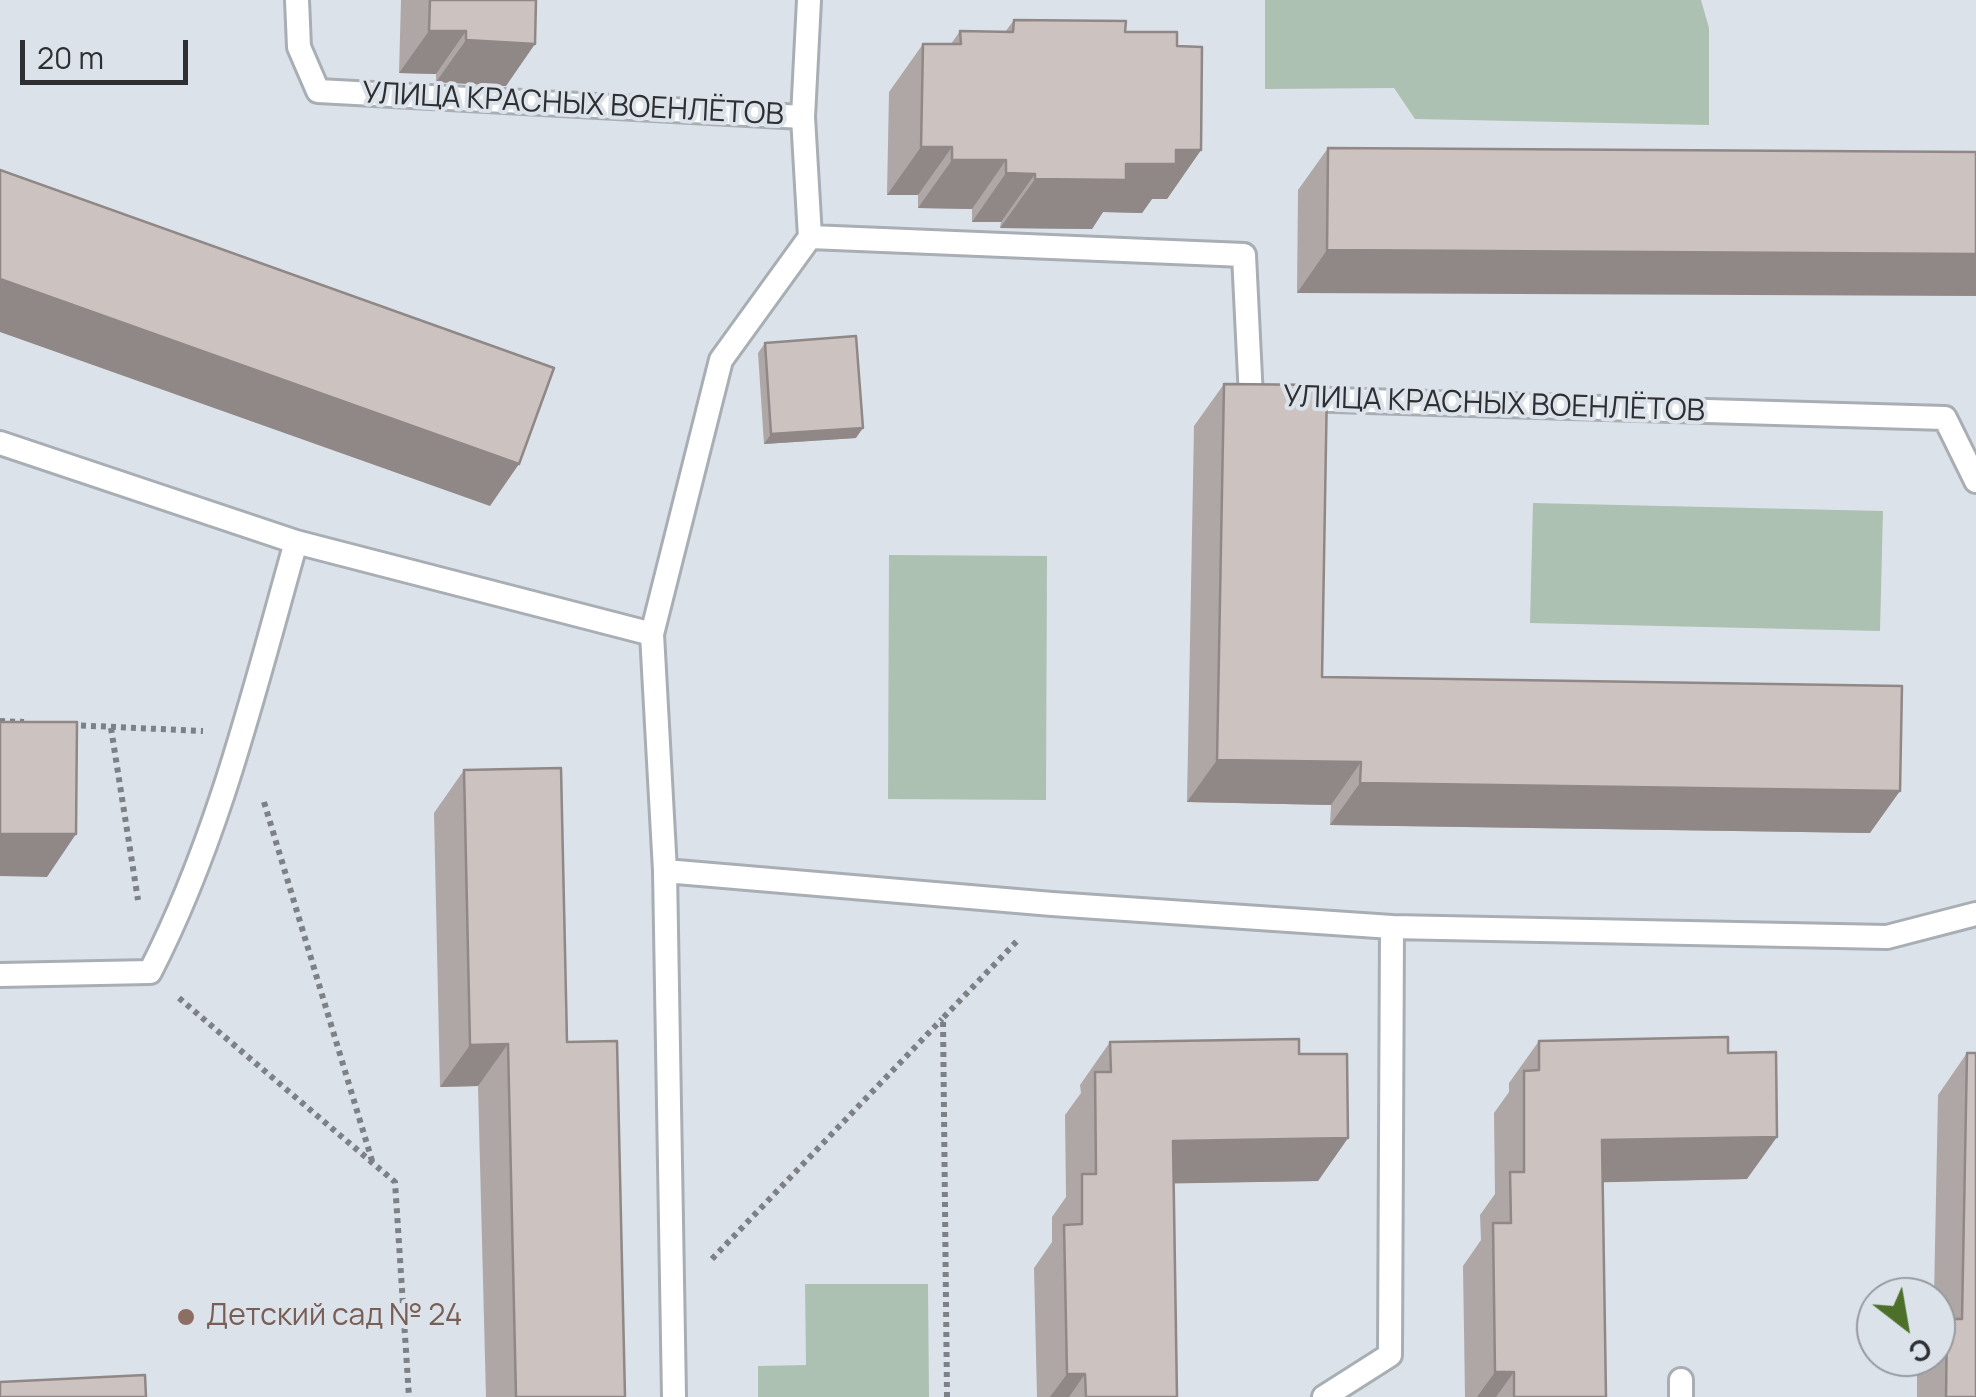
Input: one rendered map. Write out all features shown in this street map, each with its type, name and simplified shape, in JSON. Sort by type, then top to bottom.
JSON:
[{"type":"lane","name":"УЛИЦА КРАСНЫХ ВОЕНЛЁТОВ","points":[[297,0],[299,47],[318,91],[803,116]]},
{"type":"lane","name":"УЛИЦА КРАСНЫХ ВОЕНЛЁТОВ","points":[[809,0],[803,116],[810,237],[1244,255],[1251,398],[1944,418],[1976,481]]},
{"type":"lane","points":[[674,1397],[665,871],[652,634],[721,360],[810,237]]},
{"type":"lane","points":[[0,443],[296,542],[652,634]]},
{"type":"lane","points":[[0,975],[150,972],[177,920],[243,732],[296,542]]},
{"type":"lane","points":[[665,871],[1052,904],[1392,927],[1887,936],[1976,914]]},
{"type":"lane","points":[[1324,1397],[1390,1356],[1392,927]]},
{"type":"path","points":[[0,720],[37,723]]},
{"type":"path","points":[[56,724],[243,732],[373,1164]]},
{"type":"path","points":[[111,728],[150,972],[395,1182],[409,1397]]},
{"type":"path","points":[[673,1300],[1052,904]]},
{"type":"path","points":[[943,1018],[948,1397]]},
{"type":"green space","points":[[1265,0],[1701,0],[1709,28],[1709,125],[1415,119],[1394,88],[1265,89]]},
{"type":"green space","points":[[1533,503],[1883,511],[1880,631],[1530,623]]},
{"type":"green space","points":[[889,555],[1047,556],[1046,800],[888,799]]},
{"type":"green space","points":[[805,1284],[928,1284],[929,1397],[758,1397],[758,1366],[806,1365]]},
{"type":"building","points":[[430,0],[536,0],[535,44],[466,40],[466,31],[429,31]]},
{"type":"building","points":[[1014,20],[1126,21],[1125,32],[1177,32],[1177,46],[1202,47],[1201,150],[1176,150],[1176,164],[1126,164],[1126,180],[1035,179],[1035,174],[1006,173],[1006,160],[952,160],[952,147],[921,147],[923,44],[961,44],[960,31],[1013,32]]},
{"type":"building","points":[[1328,148],[1976,152],[1976,254],[1327,250]]},
{"type":"building","points":[[0,170],[554,368],[519,464],[0,279]]},
{"type":"building","points":[[856,336],[863,428],[771,434],[765,343]]},
{"type":"building","points":[[1224,384],[1327,385],[1322,677],[1902,686],[1900,791],[1360,783],[1361,762],[1217,760]]},
{"type":"building","points":[[0,722],[77,722],[76,834],[0,834]]},
{"type":"building","points":[[561,768],[567,1042],[617,1041],[625,1397],[516,1397],[508,1044],[470,1045],[464,770]]},
{"type":"building","points":[[1728,1037],[1728,1053],[1776,1052],[1777,1137],[1602,1140],[1606,1397],[1514,1397],[1514,1372],[1495,1372],[1493,1223],[1511,1223],[1510,1172],[1524,1172],[1524,1071],[1539,1070],[1539,1041]]},
{"type":"building","points":[[1299,1039],[1299,1054],[1347,1054],[1348,1138],[1173,1141],[1177,1397],[1086,1397],[1085,1374],[1067,1374],[1064,1225],[1082,1224],[1082,1174],[1096,1174],[1095,1072],[1111,1072],[1110,1042]]},
{"type":"building","points":[[1967,1053],[1976,1053],[1976,1397],[1946,1397],[1946,1377],[1956,1377],[1956,1319],[1962,1319]]},
{"type":"building","points":[[145,1375],[146,1397],[0,1397],[0,1382]]},
{"type":"place","name":"Детский сад № 24","points":[[186,1317]]}]
